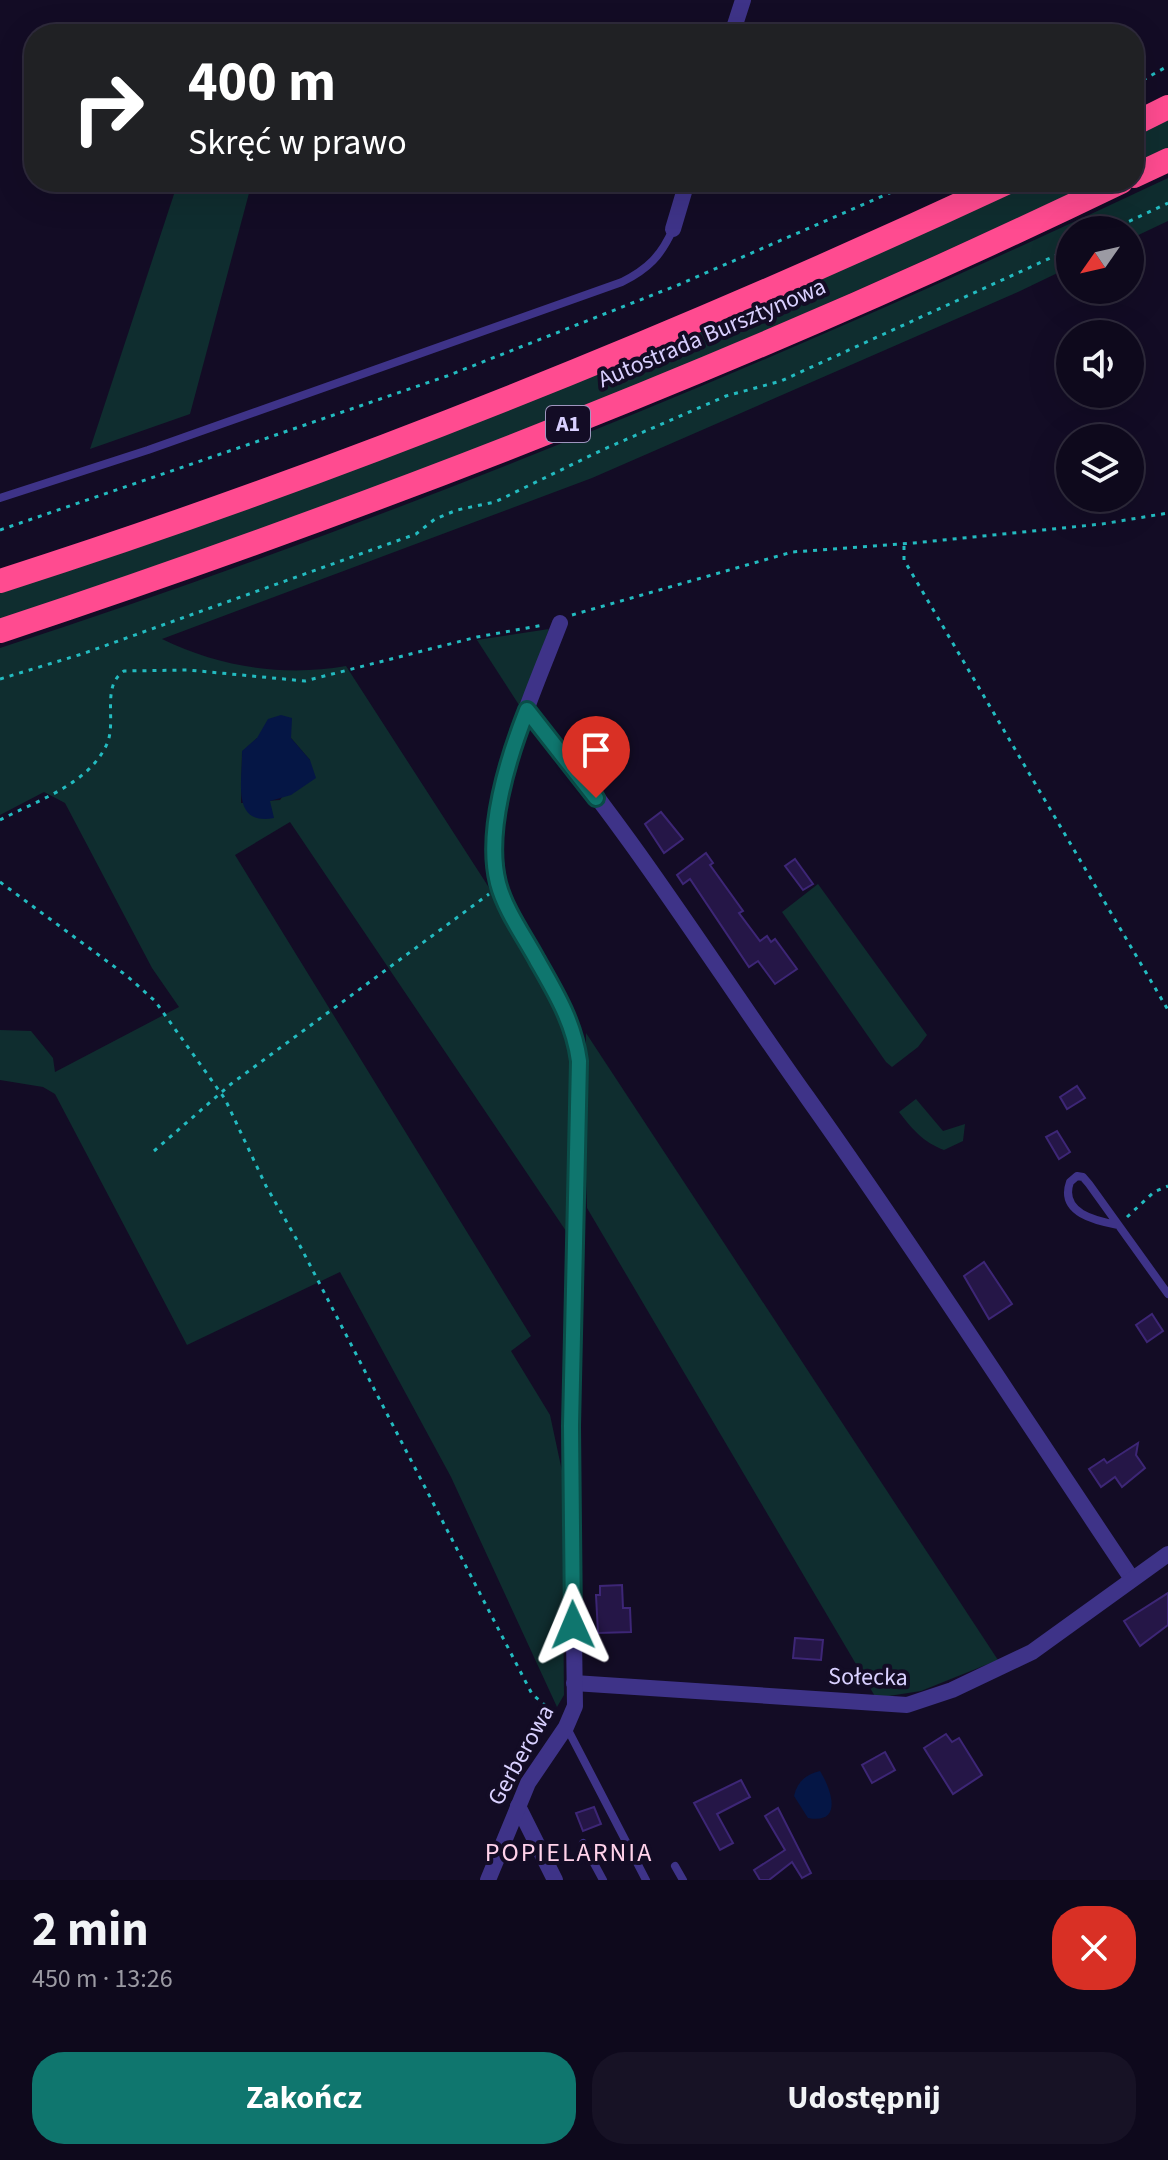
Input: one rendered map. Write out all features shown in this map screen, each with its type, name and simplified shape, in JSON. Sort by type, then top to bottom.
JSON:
[{"type":"highway","points":[[1144,119],[1168,107]]},
{"type":"highway","points":[[1144,171],[1168,160]]},
{"type":"highway","name":"Autostrada Bursztynowa","points":[[0,581],[175,521],[508,397],[744,300],[986,192]]},
{"type":"highway","name":"Autostrada Bursztynowa","points":[[0,631],[320,520],[575,421],[904,282],[1099,192]]},
{"type":"street","points":[[735,24],[743,0]]},
{"type":"street","points":[[673,229],[684,192]]},
{"type":"street","name":"Gerberowa","points":[[488,1880],[528,1783],[567,1725],[575,1706],[571,1426],[579,1061],[576,1036],[566,1012],[500,889],[495,851],[504,779],[560,623]]},
{"type":"street","points":[[527,710],[559,747],[698,938],[851,1159],[1132,1579]]},
{"type":"street","name":"Sołecka","points":[[574,1683],[907,1705],[952,1690],[1032,1652],[1168,1554]]},
{"type":"street","points":[[518,1806],[555,1880]]},
{"type":"lane","points":[[0,498],[148,450],[622,282],[659,257],[673,229]]},
{"type":"lane","points":[[1118,1225],[1095,1220],[1075,1208],[1068,1198],[1070,1182],[1077,1176],[1083,1177],[1118,1225],[1168,1294]]},
{"type":"lane","points":[[567,1725],[646,1880]]},
{"type":"lane","points":[[583,1843],[603,1880]]},
{"type":"lane","points":[[675,1866],[683,1880]]},
{"type":"path","points":[[1144,79],[1168,66]]},
{"type":"path","points":[[0,530],[447,376],[678,285],[892,192]]},
{"type":"path","points":[[1141,216],[1168,203]]},
{"type":"path","points":[[0,679],[238,600],[416,534],[435,519],[457,510],[495,502],[602,450],[726,396],[781,381],[1056,255]]},
{"type":"path","points":[[904,544],[904,560],[1168,1010]]},
{"type":"path","points":[[0,882],[127,976],[155,1001],[220,1092],[532,1694],[567,1725]]},
{"type":"path","points":[[154,1151],[220,1092],[394,961],[500,889]]},
{"type":"path","points":[[1118,1225],[1154,1192],[1168,1186]]},
{"type":"green space","points":[[1168,118],[1168,149],[1144,160],[1144,130]]},
{"type":"green space","points":[[1168,178],[1168,221],[1144,232],[1144,216],[1086,216],[1138,192],[1144,192],[1144,189]]},
{"type":"green space","points":[[175,192],[249,192],[190,414],[90,449]]},
{"type":"green space","points":[[1012,192],[1075,192],[808,312],[516,434],[324,506],[0,620],[0,591]]},
{"type":"green space","points":[[1056,230],[1056,274],[1018,292],[592,478],[162,639],[206,657],[252,667],[299,670],[346,666],[497,900],[561,1017],[573,1061],[568,1234],[290,822],[235,855],[531,1336],[511,1351],[550,1415],[562,1471],[564,1695],[557,1707],[451,1477],[340,1272],[187,1345],[55,1094],[43,1087],[0,1080],[0,1030],[31,1031],[53,1058],[55,1072],[179,1007],[152,968],[65,803],[44,792],[0,815],[0,648],[298,545],[737,371]],"holes":[[[257,738],[291,738],[310,760],[280,800],[241,803],[242,752]]]},
{"type":"green space","points":[[549,629],[521,708],[477,640]]},
{"type":"green space","points":[[818,884],[927,1035],[918,1047],[892,1067],[782,912]]},
{"type":"green space","points":[[586,1033],[998,1660],[921,1691],[876,1698],[587,1208]]},
{"type":"green space","points":[[916,1099],[943,1131],[965,1124],[963,1141],[944,1150],[919,1135],[899,1112]]},
{"type":"water","points":[[281,715],[292,718],[291,738],[310,760],[316,778],[291,795],[270,801],[274,818],[260,819],[245,808],[242,798],[242,751],[257,738],[268,719]]},
{"type":"water","points":[[820,1771],[828,1786],[831,1810],[820,1819],[808,1818],[794,1796],[803,1779]]},
{"type":"building","points":[[608,729],[626,757],[607,771],[586,745]]},
{"type":"building","points":[[661,812],[683,839],[664,853],[645,824]]},
{"type":"building","points":[[706,853],[713,863],[710,865],[743,911],[739,913],[760,941],[767,936],[771,942],[775,939],[797,969],[775,984],[758,961],[749,967],[690,879],[683,884],[677,875]]},
{"type":"building","points":[[795,859],[813,884],[803,890],[785,866]]},
{"type":"building","points":[[1077,1086],[1085,1098],[1067,1109],[1060,1097]]},
{"type":"building","points":[[1057,1131],[1070,1152],[1059,1159],[1046,1137]]},
{"type":"building","points":[[984,1262],[1012,1304],[989,1319],[964,1276]]},
{"type":"building","points":[[1152,1314],[1163,1331],[1147,1342],[1136,1325]]},
{"type":"building","points":[[1138,1443],[1136,1455],[1145,1468],[1122,1487],[1115,1477],[1101,1487],[1089,1469],[1104,1459],[1107,1463]]},
{"type":"building","points":[[622,1585],[623,1608],[630,1608],[631,1632],[598,1633],[596,1595],[600,1595],[600,1586]]},
{"type":"building","points":[[1168,1593],[1168,1625],[1140,1646],[1124,1621]]},
{"type":"building","points":[[795,1638],[823,1640],[821,1660],[793,1658]]},
{"type":"building","points":[[946,1734],[952,1742],[959,1738],[982,1775],[953,1794],[924,1748]]},
{"type":"building","points":[[885,1752],[895,1770],[872,1783],[862,1765]]},
{"type":"building","points":[[741,1780],[750,1797],[717,1814],[733,1843],[720,1850],[694,1803]]},
{"type":"building","points":[[594,1807],[601,1824],[583,1831],[576,1813]]},
{"type":"building","points":[[778,1808],[811,1873],[802,1878],[792,1862],[769,1880],[760,1880],[754,1870],[785,1850],[765,1816]]},
{"type":"district","name":"POPIELARNIA","points":[[569,1852]]},
{"type":"route","points":[[573,1625],[571,1426],[579,1061],[576,1036],[566,1012],[498,885],[495,851],[504,779],[527,710],[596,798]]}]
